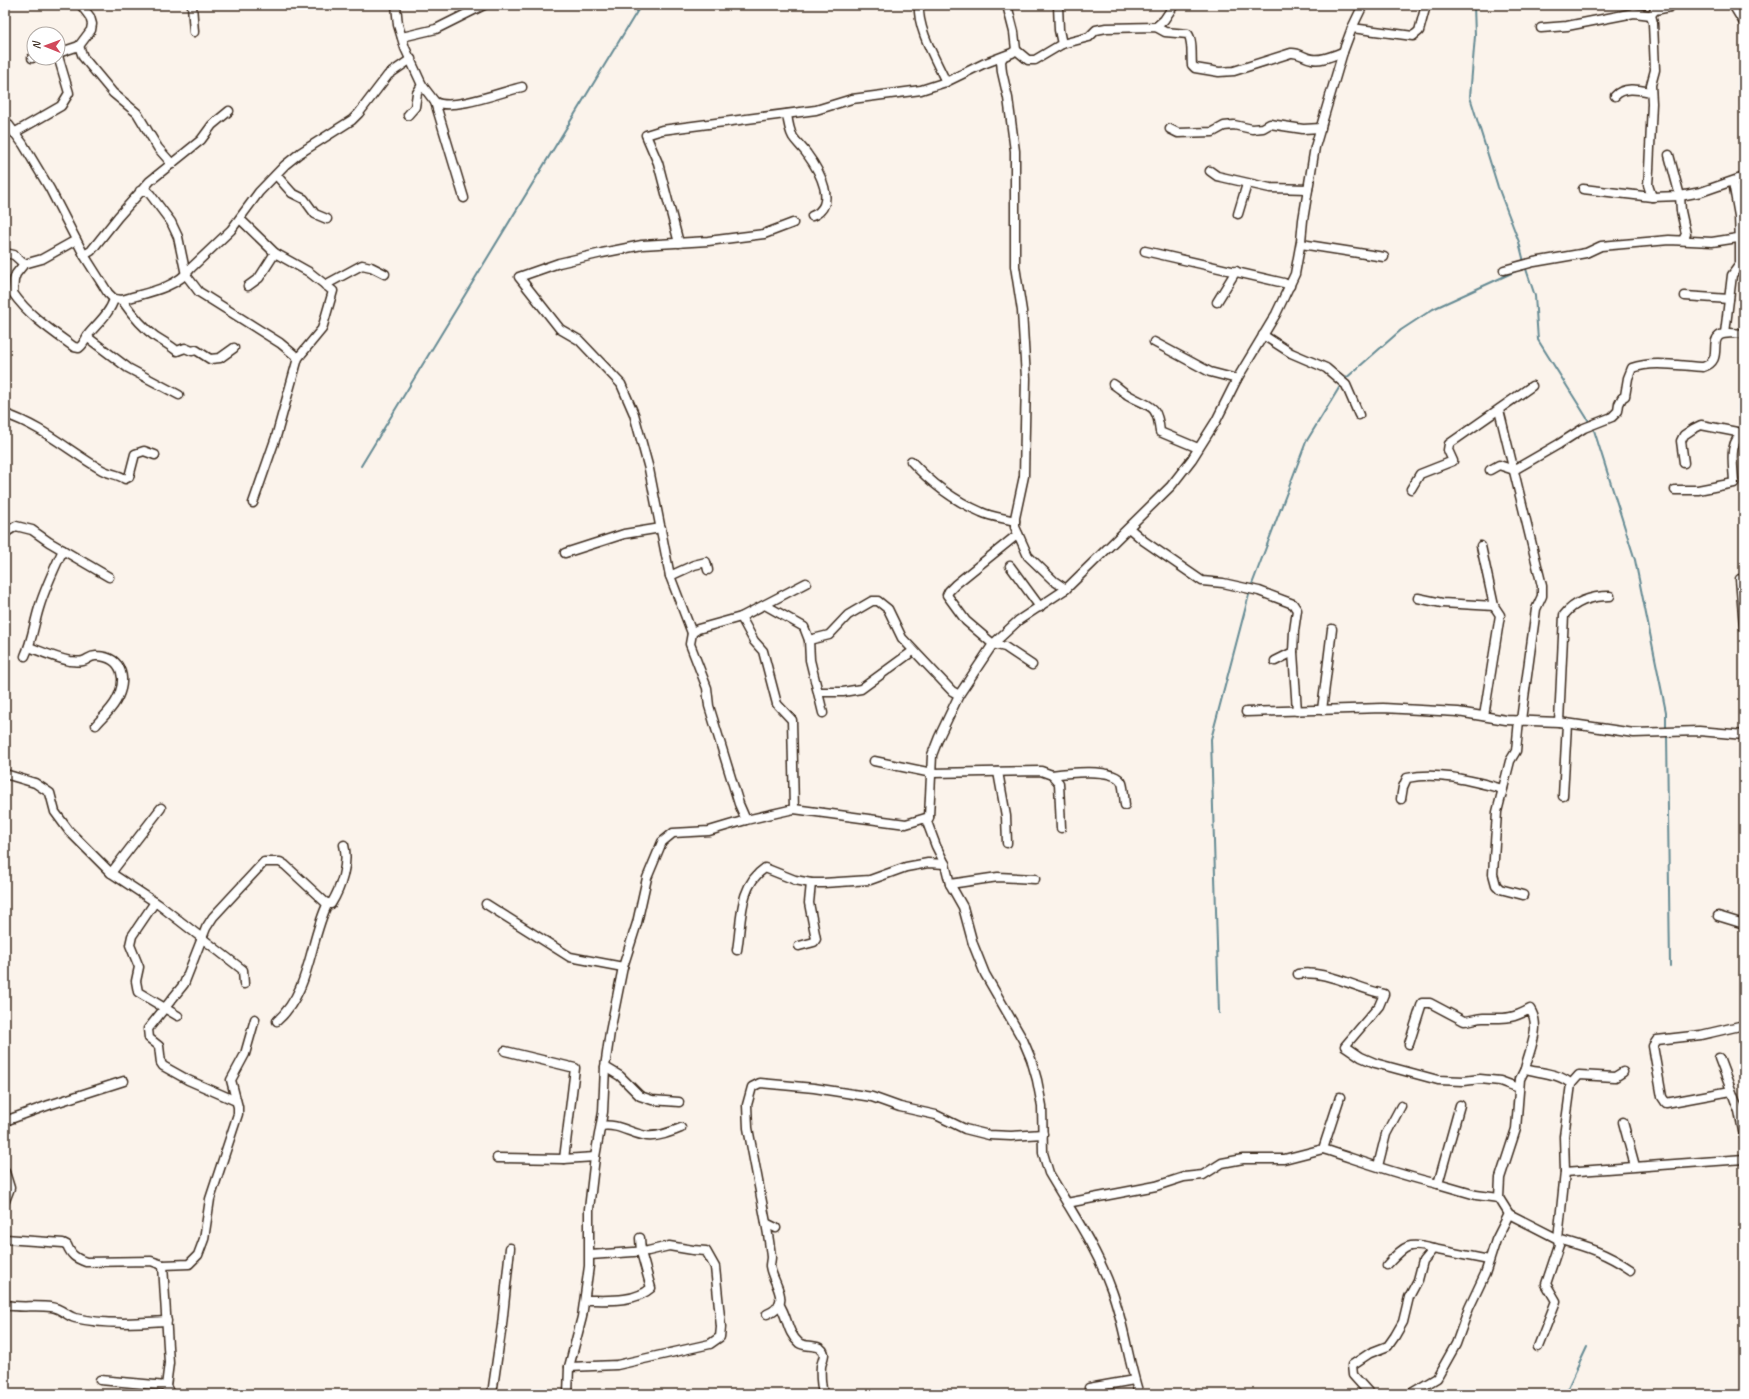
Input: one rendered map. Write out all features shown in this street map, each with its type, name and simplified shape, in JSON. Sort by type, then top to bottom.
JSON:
[{"type":"street","points":[[66,50],[79,46],[91,30],[92,24],[90,17],[81,5]]},
{"type":"street","points":[[192,5],[194,32]]},
{"type":"street","points":[[396,5],[398,25],[402,37],[422,85],[435,102],[464,198]]},
{"type":"street","points":[[402,37],[436,29],[484,5]]},
{"type":"street","points":[[919,5],[919,11],[926,39],[946,82]]},
{"type":"street","points":[[1007,5],[1014,32],[1016,50],[1028,60],[1035,60],[1062,44],[1089,37],[1096,30],[1106,28],[1156,27],[1165,32],[1188,34],[1191,44],[1190,52],[1192,65],[1196,68],[1219,72],[1234,72],[1291,52],[1312,60],[1321,60],[1343,52]]},
{"type":"street","points":[[1058,5],[1059,30],[1062,44]]},
{"type":"street","points":[[1156,27],[1164,20],[1174,5]]},
{"type":"street","points":[[1139,1394],[1134,1380],[1113,1293],[1096,1253],[1049,1173],[1045,1163],[1042,1106],[1031,1059],[1023,1040],[985,974],[973,944],[963,907],[950,884],[945,864],[927,822],[929,817],[932,755],[959,695],[993,644],[1019,620],[1066,589],[1171,486],[1216,421],[1237,379],[1263,335],[1295,274],[1301,244],[1315,147],[1343,52],[1363,5]]},
{"type":"street","points":[[1352,28],[1413,36],[1419,31],[1426,5]]},
{"type":"street","points":[[1733,5],[1744,23]]},
{"type":"street","points":[[1652,197],[1648,185],[1652,103],[1651,92],[1655,70],[1651,15],[1655,10],[1670,8]]},
{"type":"street","points":[[1541,28],[1567,26],[1634,13],[1651,15]]},
{"type":"street","points":[[79,46],[83,58],[113,93],[137,113],[158,148],[172,164]]},
{"type":"street","points":[[679,243],[658,163],[646,135],[662,130],[816,110],[852,99],[921,90],[946,82],[1016,50]]},
{"type":"street","points":[[1003,57],[1001,61],[1002,72],[1008,98],[1015,151],[1015,266],[1022,311],[1026,378],[1024,476],[1015,527],[1028,556],[1054,581],[1066,589]]},
{"type":"street","points":[[76,240],[42,259],[24,264],[16,274],[12,292],[21,304],[49,328],[74,347],[78,348],[83,345],[87,337],[118,299],[168,286],[186,275],[240,219],[259,192],[285,165],[300,153],[352,120],[388,75],[411,59]]},
{"type":"street","points":[[14,132],[61,106],[69,93],[61,66]]},
{"type":"street","points":[[408,115],[415,107],[417,93],[422,85]]},
{"type":"street","points":[[435,102],[445,105],[460,104],[522,87]]},
{"type":"street","points":[[1615,96],[1623,90],[1651,92]]},
{"type":"street","points":[[84,255],[91,251],[140,191],[188,149],[201,140],[212,126],[229,111]]},
{"type":"street","points":[[787,114],[789,128],[807,154],[824,185],[825,205],[820,214],[812,216]]},
{"type":"street","points":[[5,120],[23,144],[50,189],[84,255],[108,294],[118,299],[156,337],[167,342],[177,351],[185,348],[192,351],[196,350],[210,359],[220,358],[234,348]]},
{"type":"street","points":[[1170,129],[1178,133],[1213,132],[1234,125],[1252,129],[1263,128],[1270,124],[1303,129],[1321,128]]},
{"type":"street","points":[[1669,155],[1680,196],[1681,212],[1686,234],[1683,240]]},
{"type":"street","points":[[1210,171],[1217,176],[1247,184],[1270,188],[1308,189]]},
{"type":"street","points":[[276,175],[292,193],[304,200],[315,214],[327,219]]},
{"type":"street","points":[[1583,189],[1652,197],[1680,196],[1744,178]]},
{"type":"street","points":[[1725,334],[1732,275],[1740,264],[1742,237],[1733,182]]},
{"type":"street","points":[[1238,214],[1247,184]]},
{"type":"street","points":[[140,191],[147,191],[171,222],[179,241],[186,275],[199,292],[280,343],[298,358]]},
{"type":"street","points":[[240,219],[275,253],[309,272],[333,292],[322,329],[298,358],[276,436],[253,503]]},
{"type":"street","points":[[746,820],[739,804],[709,706],[707,688],[690,644],[692,633],[670,576],[662,528],[649,469],[634,414],[621,384],[578,340],[560,329],[519,277],[559,263],[642,245],[708,241],[764,234],[793,223]]},
{"type":"street","points":[[1504,270],[1534,262],[1586,253],[1601,246],[1669,240],[1712,242],[1742,237]]},
{"type":"street","points":[[1301,244],[1384,257]]},
{"type":"street","points":[[1145,251],[1236,271],[1284,283],[1290,286]]},
{"type":"street","points":[[5,253],[14,254],[24,264]]},
{"type":"street","points":[[248,286],[259,278],[275,253]]},
{"type":"street","points":[[325,285],[362,265],[371,267],[385,274]]},
{"type":"street","points":[[1217,302],[1236,271]]},
{"type":"street","points":[[1685,296],[1729,299]]},
{"type":"street","points":[[1490,470],[1499,465],[1514,470],[1584,428],[1612,417],[1618,412],[1622,398],[1625,396],[1628,378],[1632,368],[1657,365],[1708,366],[1714,360],[1717,338],[1719,335],[1744,334]]},
{"type":"street","points":[[1263,335],[1291,353],[1326,368],[1346,385],[1359,415]]},
{"type":"street","points":[[87,337],[128,368],[179,395]]},
{"type":"street","points":[[1154,342],[1210,372],[1237,379]]},
{"type":"street","points":[[1112,384],[1128,395],[1152,406],[1159,418],[1160,432],[1198,448]]},
{"type":"street","points":[[1411,489],[1420,474],[1453,462],[1448,450],[1450,444],[1532,386]]},
{"type":"street","points":[[1499,410],[1542,591],[1540,602],[1536,609],[1516,751],[1510,761],[1496,821],[1494,880],[1500,889],[1523,895]]},
{"type":"street","points":[[5,414],[14,417],[58,440],[102,470],[125,479],[129,477],[134,454],[144,451],[155,455]]},
{"type":"street","points":[[1684,463],[1681,441],[1684,435],[1693,429],[1701,425],[1743,433]]},
{"type":"street","points":[[1675,490],[1698,490],[1734,483],[1734,442],[1743,433]]},
{"type":"street","points":[[911,461],[926,478],[982,513],[1015,521]]},
{"type":"street","points":[[5,533],[16,526],[32,530],[109,577]]},
{"type":"street","points":[[565,553],[624,534],[662,528]]},
{"type":"street","points":[[1129,528],[1144,541],[1202,581],[1259,591],[1293,604],[1297,610],[1293,652],[1297,711]]},
{"type":"street","points":[[1018,534],[956,584],[947,594],[966,621],[993,644],[1005,647],[1032,665]]},
{"type":"street","points":[[1482,546],[1494,606],[1500,615],[1484,716]]},
{"type":"street","points":[[25,656],[29,647],[43,595],[63,550]]},
{"type":"street","points":[[670,576],[694,564],[706,562],[708,570]]},
{"type":"street","points":[[1010,566],[1040,607]]},
{"type":"street","points":[[1740,579],[1744,627]]},
{"type":"street","points":[[692,633],[698,629],[742,616],[806,583]]},
{"type":"street","points":[[1559,722],[1564,615],[1574,604],[1580,603],[1586,598],[1610,596]]},
{"type":"street","points":[[1418,598],[1442,603],[1494,606]]},
{"type":"street","points":[[808,640],[829,635],[848,615],[872,601],[878,601],[888,609],[902,638],[913,651],[952,691],[959,695]]},
{"type":"street","points":[[765,605],[804,627],[808,640],[810,660],[823,712]]},
{"type":"street","points":[[742,616],[754,641],[763,651],[777,704],[792,720],[794,810]]},
{"type":"street","points":[[1322,710],[1332,629]]},
{"type":"street","points":[[29,647],[71,661],[83,661],[90,656],[97,656],[115,662],[121,670],[122,682],[120,691],[115,702],[96,725]]},
{"type":"street","points":[[818,692],[843,692],[861,689],[913,651]]},
{"type":"street","points":[[1275,661],[1293,652]]},
{"type":"street","points":[[1246,712],[1383,708],[1458,712],[1506,720],[1559,722],[1634,732],[1699,731],[1744,736]]},
{"type":"street","points":[[1563,796],[1567,724]]},
{"type":"street","points":[[874,761],[932,774],[1041,771],[1052,775],[1085,771],[1116,776],[1122,782],[1125,805]]},
{"type":"street","points":[[998,772],[1006,816],[1007,843]]},
{"type":"street","points":[[5,774],[35,783],[50,793],[56,812],[69,831],[111,873],[155,902],[203,937],[243,970],[244,984]]},
{"type":"street","points":[[1401,799],[1403,787],[1407,778],[1427,774],[1458,778],[1503,789]]},
{"type":"street","points":[[1052,775],[1059,783],[1061,828]]},
{"type":"street","points":[[111,873],[160,808]]},
{"type":"street","points":[[568,1394],[569,1367],[585,1300],[590,1255],[589,1209],[595,1157],[601,1126],[610,1032],[623,967],[637,923],[647,878],[662,842],[673,833],[709,832],[746,820],[794,810],[906,824],[929,817]]},
{"type":"street","points":[[277,1021],[294,1002],[311,956],[323,914],[328,903],[331,904],[336,895],[344,867],[344,845]]},
{"type":"street","points":[[236,1101],[188,1080],[163,1066],[161,1063],[159,1046],[149,1038],[148,1029],[184,984],[206,928],[213,917],[264,862],[280,862],[285,865],[326,903],[328,903]]},
{"type":"street","points":[[737,950],[743,903],[751,880],[765,868],[785,877],[811,883],[864,881],[876,878],[906,866],[928,863],[945,864]]},
{"type":"street","points":[[950,884],[998,877],[1035,879]]},
{"type":"street","points":[[799,946],[814,942],[816,939],[809,903],[811,883]]},
{"type":"street","points":[[155,902],[132,936],[130,945],[139,967],[136,981],[138,992],[178,1016]]},
{"type":"street","points":[[486,904],[570,957],[623,967]]},
{"type":"street","points":[[1718,916],[1744,924]]},
{"type":"street","points":[[1298,974],[1304,973],[1323,976],[1384,994],[1379,1006],[1345,1046],[1361,1057],[1375,1064],[1438,1080],[1500,1080],[1520,1088]]},
{"type":"street","points":[[1409,1044],[1422,1003],[1426,1002],[1439,1007],[1464,1021],[1483,1018],[1503,1019],[1530,1009],[1534,1015],[1535,1022],[1529,1056],[1520,1079],[1516,1129],[1500,1178],[1499,1198],[1509,1214],[1558,1239],[1613,1257],[1631,1270]]},
{"type":"street","points":[[5,1239],[63,1243],[67,1245],[70,1253],[77,1259],[86,1262],[151,1261],[163,1265],[189,1264],[198,1255],[204,1239],[210,1199],[238,1114],[231,1080],[245,1054],[255,1018]]},
{"type":"street","points":[[1731,1091],[1666,1103],[1662,1097],[1653,1046],[1657,1040],[1701,1035],[1744,1025]]},
{"type":"street","points":[[505,1051],[575,1068],[564,1159]]},
{"type":"street","points":[[1719,1058],[1739,1111],[1744,1136]]},
{"type":"street","points":[[606,1068],[620,1076],[640,1096],[652,1100],[679,1102]]},
{"type":"street","points":[[1525,1069],[1557,1076],[1565,1079],[1571,1084]]},
{"type":"street","points":[[1538,1347],[1556,1301],[1546,1284],[1560,1245],[1558,1239],[1565,1172],[1564,1136],[1571,1084],[1579,1075],[1615,1077],[1623,1072]]},
{"type":"street","points":[[5,1121],[124,1081]]},
{"type":"street","points":[[823,1394],[820,1378],[824,1354],[817,1346],[806,1346],[800,1343],[791,1333],[785,1314],[779,1304],[779,1290],[770,1267],[770,1251],[766,1223],[748,1128],[747,1105],[752,1087],[760,1083],[814,1088],[872,1097],[900,1107],[936,1115],[965,1129],[989,1135],[1011,1136],[1043,1134]]},
{"type":"street","points":[[1323,1149],[1340,1098]]},
{"type":"street","points":[[1438,1184],[1460,1105]]},
{"type":"street","points":[[1378,1166],[1386,1134],[1401,1106]]},
{"type":"street","points":[[1623,1122],[1635,1166]]},
{"type":"street","points":[[601,1126],[609,1124],[646,1136],[660,1135],[682,1128]]},
{"type":"street","points":[[1067,1203],[1156,1186],[1184,1177],[1203,1175],[1222,1163],[1243,1159],[1284,1158],[1323,1149],[1378,1166],[1404,1176],[1476,1195],[1499,1198]]},
{"type":"street","points":[[497,1158],[564,1159],[595,1157]]},
{"type":"street","points":[[1565,1172],[1744,1159]]},
{"type":"street","points":[[5,1172],[10,1188],[5,1201]]},
{"type":"street","points":[[1410,1394],[1437,1378],[1456,1344],[1469,1308],[1485,1274],[1502,1224],[1509,1214]]},
{"type":"street","points":[[766,1223],[776,1228]]},
{"type":"street","points":[[585,1300],[621,1299],[644,1294],[651,1288],[641,1252],[640,1238]]},
{"type":"street","points":[[1387,1266],[1404,1247],[1418,1244],[1433,1249],[1489,1260]]},
{"type":"street","points":[[569,1367],[617,1365],[710,1344],[720,1337],[721,1327],[715,1267],[706,1251],[669,1246],[641,1252],[590,1255]]},
{"type":"street","points":[[492,1394],[502,1325],[510,1248]]},
{"type":"street","points":[[1370,1394],[1353,1375],[1352,1365],[1370,1353],[1388,1346],[1395,1336],[1403,1322],[1409,1297],[1418,1280],[1423,1261],[1433,1249]]},
{"type":"street","points":[[163,1265],[169,1363],[166,1386],[170,1394]]},
{"type":"street","points":[[767,1314],[779,1304]]},
{"type":"street","points":[[5,1305],[19,1308],[51,1307],[62,1310],[73,1318],[115,1324],[167,1321]]},
{"type":"street","points":[[100,1380],[166,1386]]},
{"type":"street","points":[[1089,1388],[1134,1380]]},
{"type":"waterway","points":[[361,466],[641,5]]},
{"type":"waterway","points":[[1474,5],[1475,36],[1470,97],[1498,187],[1519,242],[1524,262]]},
{"type":"waterway","points":[[1525,266],[1535,296],[1538,340],[1590,423]]},
{"type":"waterway","points":[[1344,380],[1401,330],[1433,309],[1516,271]]},
{"type":"waterway","points":[[1251,587],[1306,442],[1342,383]]},
{"type":"waterway","points":[[1593,427],[1635,560],[1666,712],[1666,730]]},
{"type":"waterway","points":[[1219,1013],[1211,739],[1250,591]]},
{"type":"waterway","points":[[1667,735],[1670,966]]},
{"type":"waterway","points":[[1565,1394],[1587,1347]]}]
